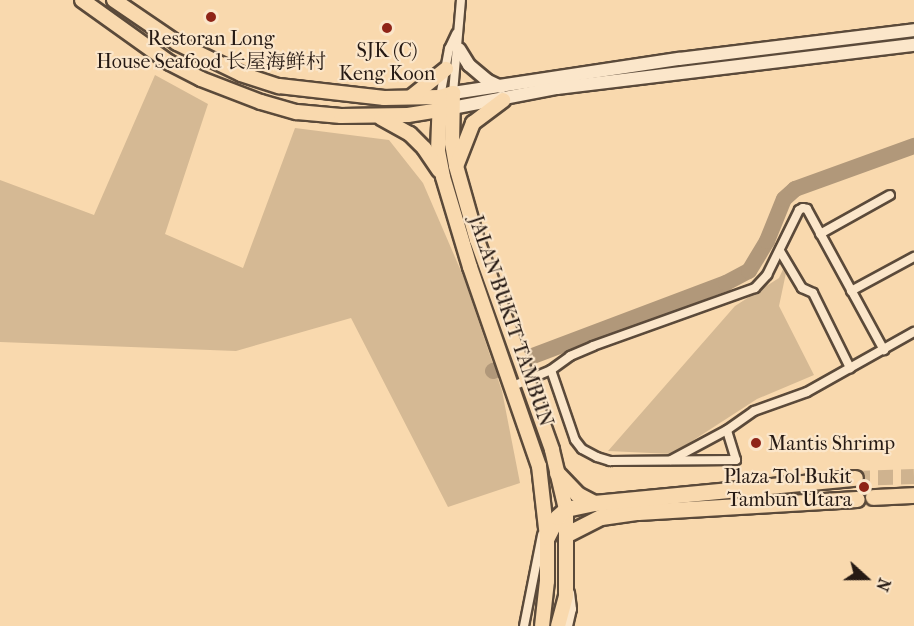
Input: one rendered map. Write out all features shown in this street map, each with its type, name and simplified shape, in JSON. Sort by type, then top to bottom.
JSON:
[{"type":"highway","points":[[557,473],[577,494],[594,503]]},
{"type":"highway","points":[[547,537],[557,517],[566,509],[594,503],[855,477]]},
{"type":"highway","points":[[873,497],[914,495]]},
{"type":"highway","points":[[567,534],[601,517],[638,512],[857,499]]},
{"type":"main road","points":[[82,0],[170,63],[221,87],[297,112],[377,116],[446,102]]},
{"type":"main road","points":[[114,0],[177,43],[241,74],[287,87],[351,96],[446,102]]},
{"type":"main road","points":[[409,98],[446,69]]},
{"type":"main road","points":[[456,166],[473,123],[502,94]]},
{"type":"main road","name":"JALAN BUKIT TAMBUN","points":[[446,102],[456,166],[477,240],[526,376],[566,509],[566,596],[558,626]]},
{"type":"main road","name":"JALAN BUKIT TAMBUN","points":[[446,102],[438,151],[443,177],[470,267],[539,466],[547,537],[547,581],[542,626]]},
{"type":"main road","points":[[377,116],[397,124],[410,134],[424,147],[443,177]]},
{"type":"street","name":"JALAN BUKIT TAMBUN","points":[[446,102],[459,49],[461,0]]},
{"type":"street","points":[[502,94],[557,76],[914,30]]},
{"type":"street","name":"JALAN BUKIT TAMBUN","points":[[446,102],[446,69],[449,49],[458,31]]},
{"type":"street","points":[[446,102],[914,45]]},
{"type":"street","points":[[459,49],[469,65],[502,94]]},
{"type":"street","points":[[820,234],[890,195]]},
{"type":"street","points":[[511,382],[551,370],[570,356],[594,346],[756,288],[767,275],[799,210],[803,208],[807,209],[884,350]]},
{"type":"street","points":[[780,251],[802,288],[813,293],[850,368]]},
{"type":"street","points":[[851,291],[914,257]]},
{"type":"street","points":[[671,460],[727,430],[754,411],[807,392],[914,332]]},
{"type":"street","points":[[551,370],[575,440],[582,448],[610,461],[736,460],[727,430]]},
{"type":"street","points":[[524,626],[545,520]]},
{"type":"street","points":[[567,568],[572,609],[568,626]]},
{"type":"shaded area","points":[[155,75],[208,104],[165,234],[243,268],[295,128],[389,140],[423,183],[464,278],[502,391],[520,483],[448,507],[351,318],[236,351],[0,342],[0,180],[94,215]]},
{"type":"shaded area","points":[[790,254],[779,306],[814,375],[757,399],[672,454],[608,451],[735,306],[779,278]]},
{"type":"waterway","points":[[493,371],[726,283],[749,271],[767,241],[784,199],[795,189],[914,146]]},
{"type":"tunnel","points":[[855,478],[914,476]]},
{"type":"place","name":"Restoran Long House Seafood 长屋海鲜村","points":[[211,17]]},
{"type":"place","name":"SJK (C) Keng Koon","points":[[387,28]]},
{"type":"place","name":"Mantis Shrimp","points":[[756,443]]},
{"type":"place","name":"Plaza Tol Bukit Tambun Utara","points":[[864,487]]}]
